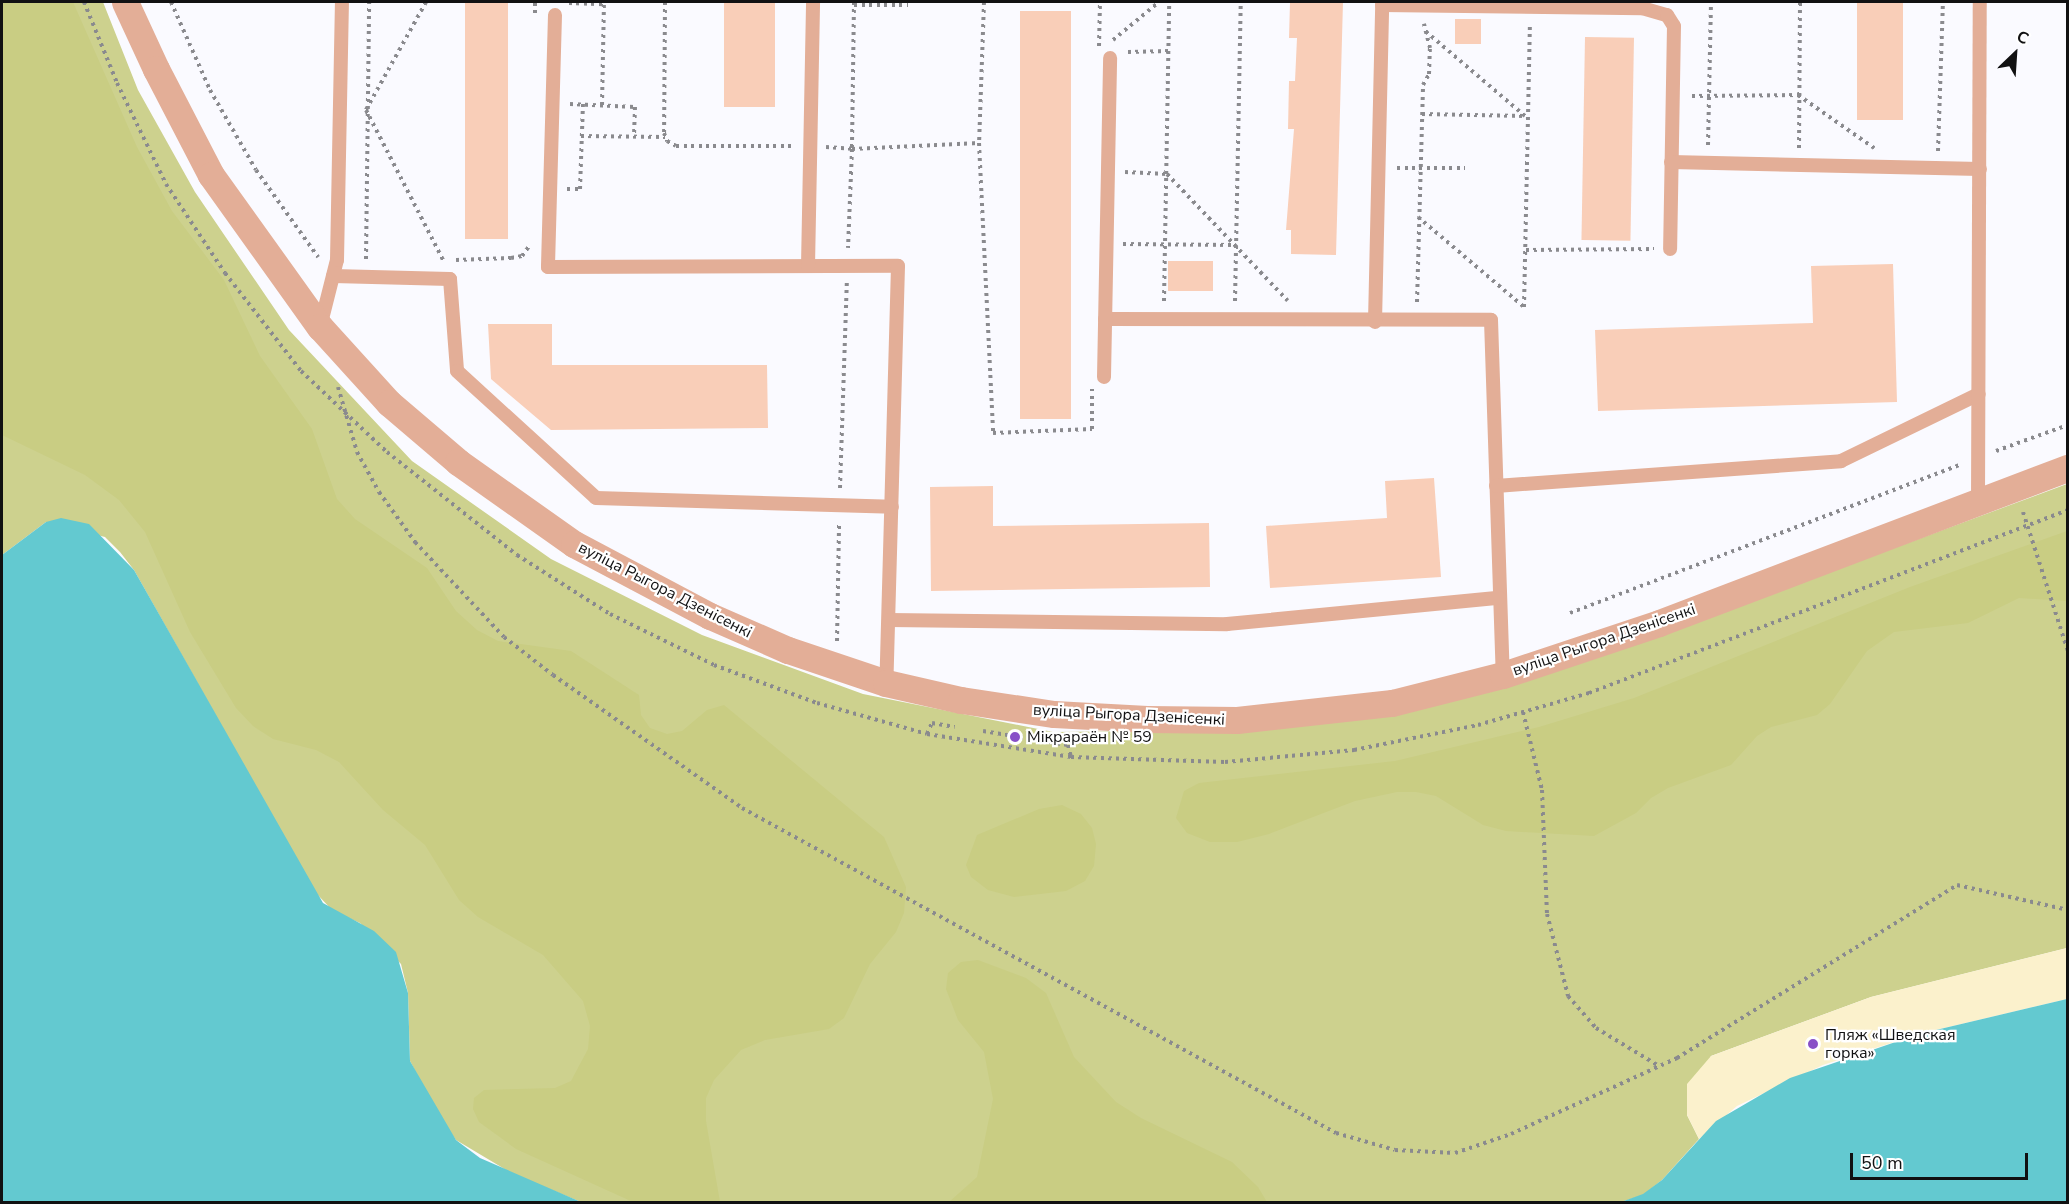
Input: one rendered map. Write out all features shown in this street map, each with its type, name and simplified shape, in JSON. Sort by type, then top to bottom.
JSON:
[{"type":"street","name":"вуліца Рыгора Дзенісенкі","points":[[125,2],[156,69],[211,175],[320,327],[389,403],[458,462],[574,544],[710,616],[836,667],[886,683],[1054,714],[1237,720],[1392,703],[1503,675],[1659,623],[2067,468]]},
{"type":"lane","points":[[320,327],[338,260],[342,2]]},
{"type":"lane","points":[[808,266],[813,2]]},
{"type":"lane","points":[[1978,501],[1980,2]]},
{"type":"lane","points":[[1375,322],[1382,3],[1642,8],[1667,15],[1674,26],[1670,249]]},
{"type":"lane","points":[[555,15],[548,267],[898,266],[886,683]]},
{"type":"lane","points":[[1104,377],[1110,54]]},
{"type":"lane","points":[[1671,162],[1980,169]]},
{"type":"lane","points":[[333,276],[450,279],[458,371],[596,498],[892,507]]},
{"type":"lane","points":[[1105,319],[1307,322],[1491,320],[1503,675]]},
{"type":"lane","points":[[1496,486],[1841,461],[1979,394]]},
{"type":"lane","points":[[889,620],[1227,624],[1499,598]]},
{"type":"path","points":[[84,2],[117,83],[166,184],[225,273],[301,371],[456,510],[518,555],[610,614],[714,665],[817,703],[927,734],[1071,757],[1225,762],[1354,750],[1523,712],[1589,693],[2067,510]]},
{"type":"path","points":[[171,2],[210,90],[256,170],[320,260],[377,260]]},
{"type":"path","points":[[366,260],[369,2]]},
{"type":"path","points":[[366,110],[426,2]]},
{"type":"path","points":[[535,2],[535,24]]},
{"type":"path","points":[[602,105],[604,2]]},
{"type":"path","points":[[665,2],[665,137]]},
{"type":"path","points":[[984,2],[979,143],[993,433]]},
{"type":"path","points":[[1110,54],[1159,2]]},
{"type":"path","points":[[1164,319],[1169,2]]},
{"type":"path","points":[[1235,321],[1234,245],[1241,2]]},
{"type":"path","points":[[1708,164],[1712,2]]},
{"type":"path","points":[[1799,164],[1800,2]]},
{"type":"path","points":[[1937,167],[1943,2]]},
{"type":"path","points":[[836,667],[852,149],[854,3],[908,5]]},
{"type":"path","points":[[1417,309],[1422,114],[1430,48],[1424,30],[1424,4]]},
{"type":"path","points":[[1418,218],[1524,307],[1525,116],[1531,6]]},
{"type":"path","points":[[1424,30],[1525,116]]},
{"type":"path","points":[[1110,54],[1169,51]]},
{"type":"path","points":[[1673,95],[1709,97],[1798,95],[1902,167]]},
{"type":"path","points":[[553,103],[635,107],[634,136]]},
{"type":"path","points":[[550,188],[580,189],[583,105]]},
{"type":"path","points":[[366,110],[443,260]]},
{"type":"path","points":[[1422,114],[1525,116]]},
{"type":"path","points":[[581,136],[665,137],[676,146],[809,146],[852,149],[979,143]]},
{"type":"path","points":[[1377,168],[1465,168]]},
{"type":"path","points":[[1108,172],[1167,174],[1307,322]]},
{"type":"path","points":[[432,260],[522,256],[530,245],[530,233]]},
{"type":"path","points":[[1107,244],[1234,245]]},
{"type":"path","points":[[1526,250],[1670,249]]},
{"type":"path","points":[[336,381],[357,452],[379,492],[415,542],[504,637],[553,675],[742,808],[1336,1133],[1395,1150],[1455,1153],[1511,1134],[1659,1066],[1957,885],[2067,910]]},
{"type":"path","points":[[1989,453],[2067,425]]},
{"type":"path","points":[[1570,613],[1966,462]]},
{"type":"path","points":[[2028,525],[2067,651]]},
{"type":"path","points":[[1523,712],[1542,790],[1547,914],[1568,996],[1596,1028],[1659,1066]]},
{"type":"path","points":[[927,734],[932,723],[968,729]]},
{"type":"path","points":[[980,731],[1068,745],[1071,757]]},
{"type":"green space","points":[[2,2],[103,2],[138,90],[195,192],[289,330],[412,461],[551,559],[702,635],[863,694],[1053,732],[1235,730],[1662,634],[2067,484],[2067,948],[1871,997],[1711,1056],[1687,1115],[1699,1139],[1662,1180],[1643,1195],[1621,1202],[581,1202],[513,1174],[456,1140],[440,1118],[410,1061],[408,993],[401,964],[360,923],[333,911],[315,892],[134,570],[120,552],[105,537],[46,522],[2,555]]},
{"type":"green space","points":[[2,2],[73,2],[137,147],[172,211],[224,280],[260,356],[312,429],[337,499],[355,519],[427,568],[456,611],[477,630],[498,641],[571,651],[639,695],[641,715],[650,728],[667,734],[682,731],[707,710],[724,705],[884,837],[906,887],[904,913],[896,932],[870,964],[844,1018],[829,1029],[765,1040],[741,1050],[714,1080],[706,1098],[706,1121],[720,1202],[633,1202],[516,1149],[479,1122],[473,1109],[474,1098],[484,1090],[555,1088],[571,1081],[588,1049],[590,1026],[583,1001],[543,955],[478,917],[459,900],[425,845],[383,810],[339,762],[316,750],[273,739],[253,726],[236,708],[190,632],[145,532],[119,500],[85,475],[2,435]]},
{"type":"green space","points":[[2067,531],[2067,601],[2019,598],[1968,623],[1894,632],[1867,651],[1830,704],[1817,715],[1771,727],[1757,736],[1731,765],[1668,788],[1651,798],[1636,813],[1594,836],[1506,831],[1483,825],[1436,796],[1416,792],[1397,792],[1355,801],[1269,834],[1237,842],[1210,842],[1187,833],[1176,818],[1184,791],[1199,783],[1395,761],[1539,727],[1634,698],[1910,587]]},
{"type":"green space","points":[[1062,805],[1081,814],[1092,828],[1096,844],[1094,866],[1085,881],[1066,891],[1014,897],[988,890],[971,877],[966,865],[977,835],[1039,809]]},
{"type":"green space","points":[[978,960],[1026,978],[1046,993],[1074,1057],[1116,1102],[1141,1118],[1232,1162],[1258,1187],[1267,1202],[949,1202],[977,1177],[993,1099],[984,1052],[958,1020],[946,989],[948,973],[961,962]]},
{"type":"sand","name":"Пляж «Шведская горка»","points":[[2067,948],[2067,999],[1919,1034],[1823,1065],[1737,1106],[1699,1139],[1687,1115],[1687,1084],[1711,1056],[1871,997]]},
{"type":"water","points":[[61,518],[89,524],[134,570],[323,903],[374,931],[396,952],[408,993],[410,1061],[456,1140],[480,1158],[581,1202],[2,1202],[2,555],[46,522]]},
{"type":"water","points":[[2067,999],[2067,1202],[1621,1202],[1643,1194],[1662,1180],[1716,1121],[1790,1078],[1919,1034]]},
{"type":"building","points":[[465,2],[508,2],[508,239],[465,239]]},
{"type":"building","points":[[724,2],[775,2],[775,107],[724,107]]},
{"type":"building","points":[[1290,2],[1343,2],[1336,255],[1291,254],[1291,230],[1286,230],[1294,129],[1288,129],[1289,81],[1295,81],[1297,38],[1289,38]]},
{"type":"building","points":[[1857,2],[1903,2],[1903,120],[1857,120]]},
{"type":"building","points":[[1020,11],[1071,11],[1071,419],[1020,419]]},
{"type":"building","points":[[1455,19],[1481,19],[1481,44],[1455,44]]},
{"type":"building","points":[[1585,37],[1634,38],[1630,241],[1581,240]]},
{"type":"building","points":[[1168,261],[1213,261],[1213,291],[1168,291]]},
{"type":"building","points":[[1893,264],[1897,402],[1598,411],[1595,330],[1813,323],[1811,266]]},
{"type":"building","points":[[488,324],[552,324],[552,365],[767,365],[768,428],[551,430],[491,379]]},
{"type":"building","points":[[1434,478],[1441,577],[1270,588],[1266,526],[1387,518],[1385,481]]},
{"type":"building","points":[[993,486],[993,526],[1209,523],[1210,587],[931,591],[930,487]]},
{"type":"place","name":"Мікрараён № 59","points":[[1015,737]]},
{"type":"place","name":"Пляж «Шведская горка»","points":[[1813,1044]]}]
